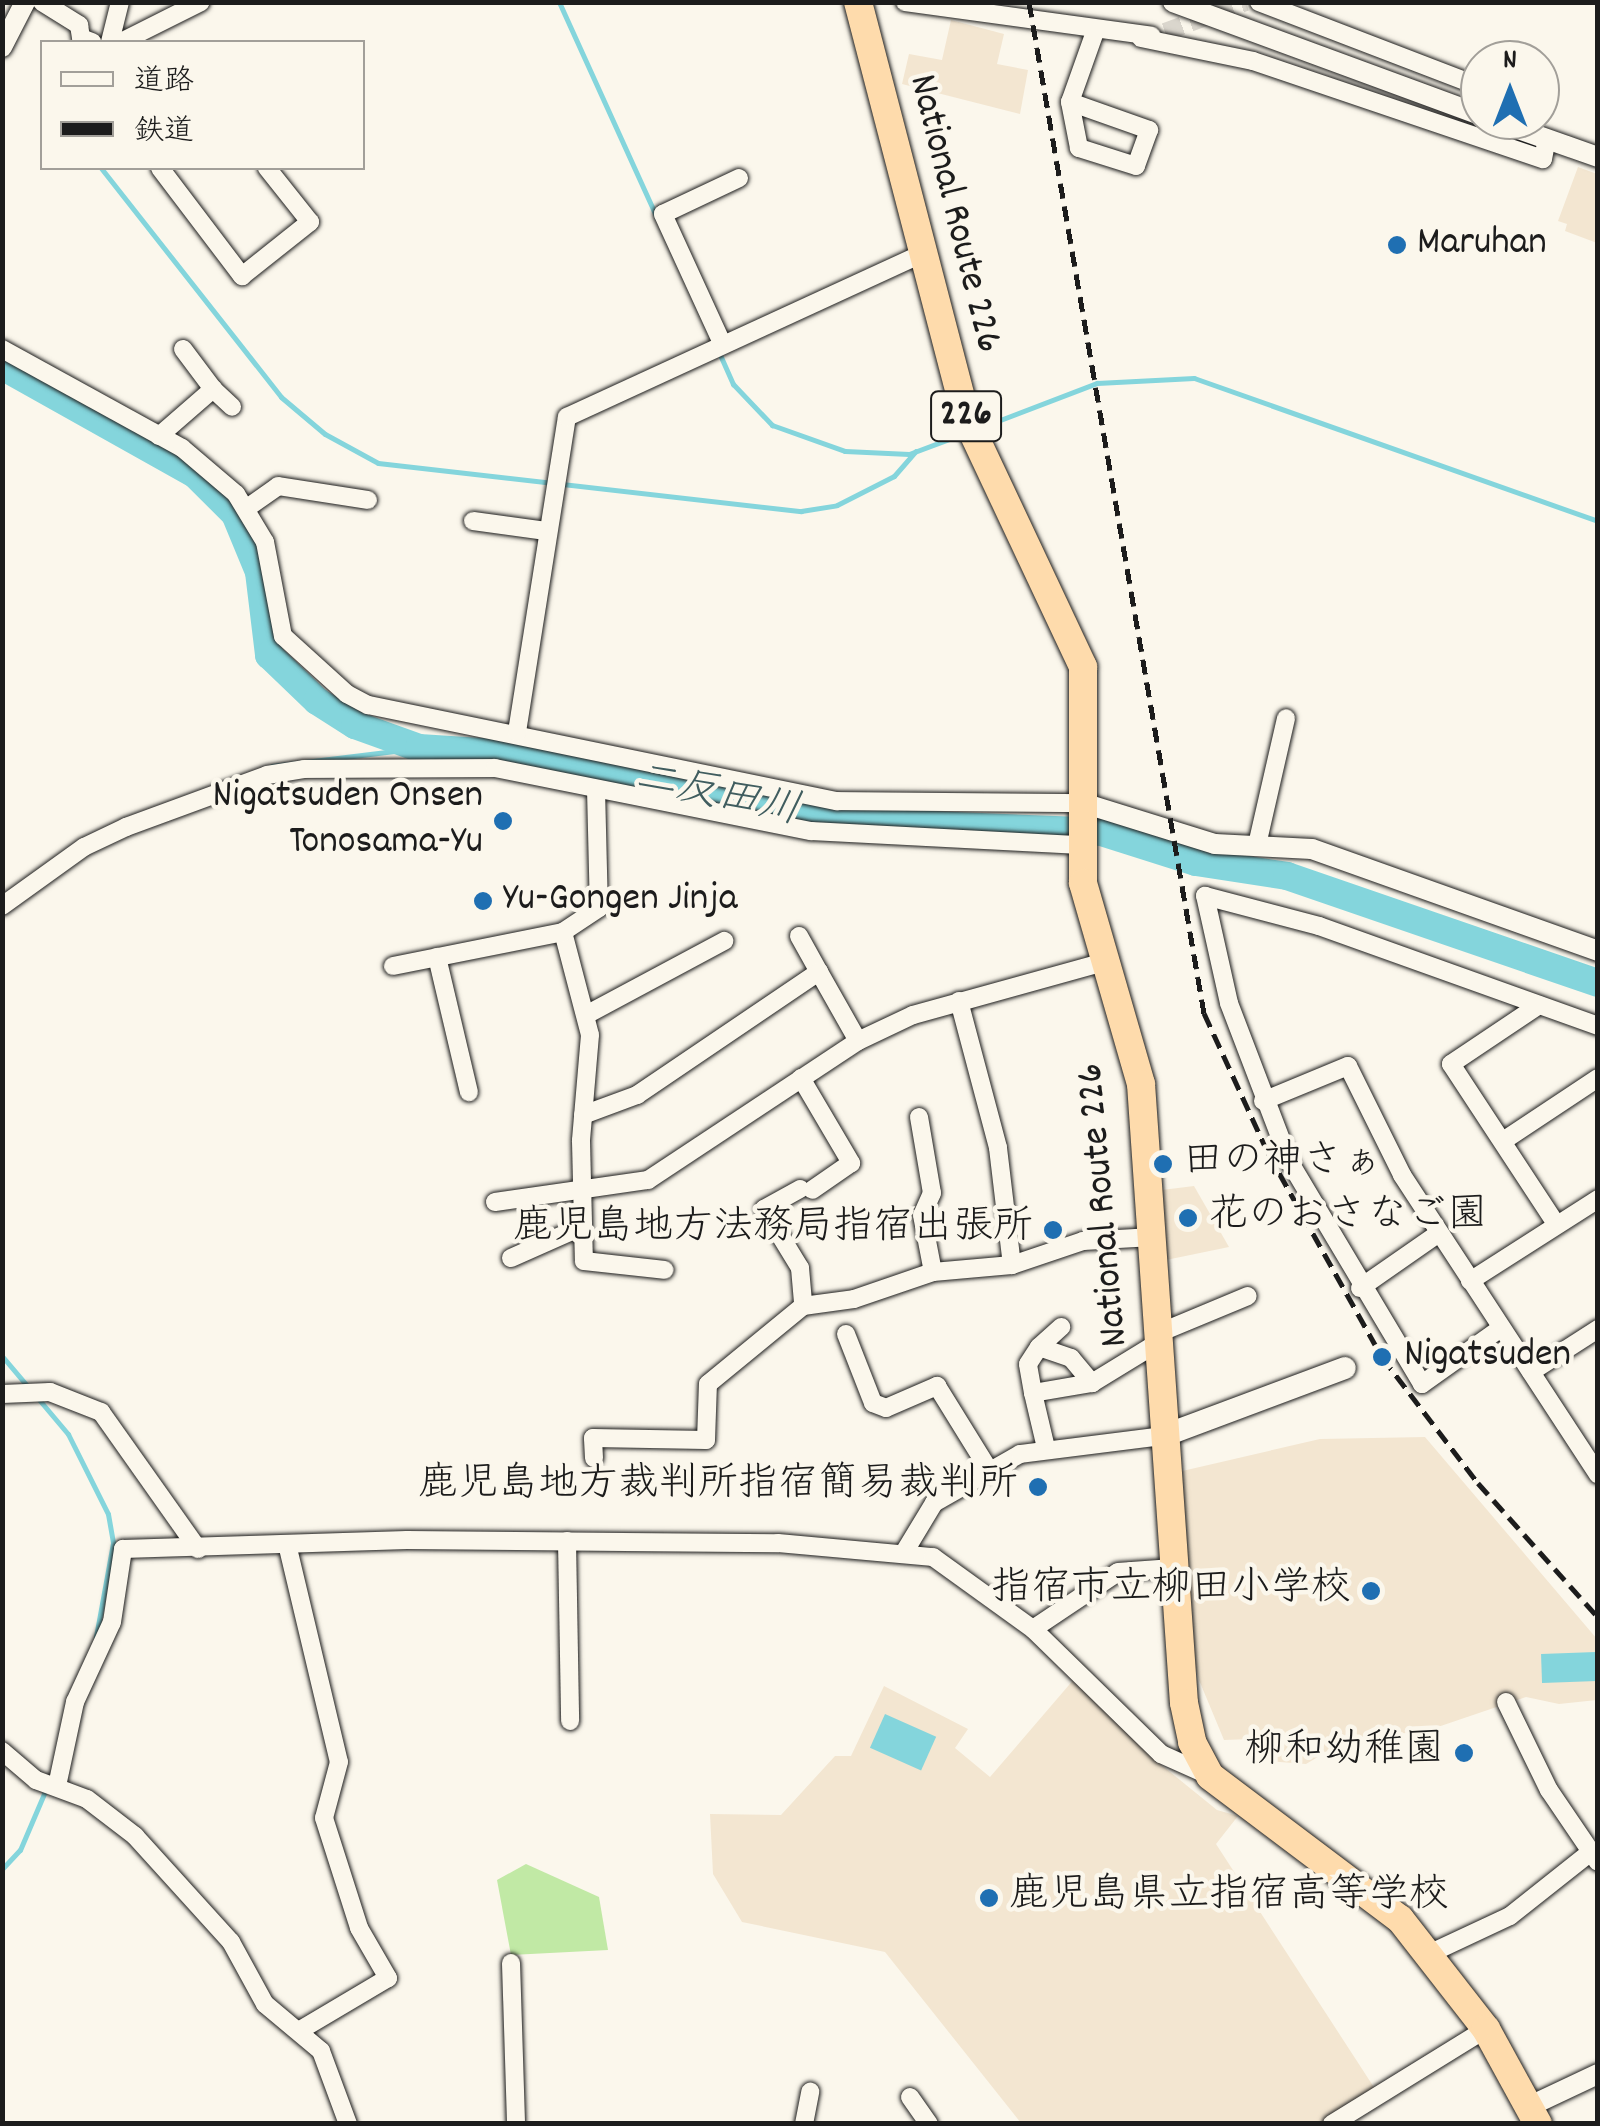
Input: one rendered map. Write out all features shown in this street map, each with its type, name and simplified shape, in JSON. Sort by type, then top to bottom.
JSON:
[{"type":"highway","name":"National Route 226","points":[[858,2],[920,255],[966,418],[1076,641],[1087,708],[1082,826],[1088,917],[1142,1084],[1184,1703],[1210,1776]]},
{"type":"highway","points":[[1210,1776],[1364,1886],[1430,1954],[1486,2029],[1534,2115]]},
{"type":"main road","points":[[1163,1436],[1345,1368]]},
{"type":"street","points":[[2,47],[25,2]]},
{"type":"street","points":[[42,2],[80,25],[80,38],[86,40]]},
{"type":"street","points":[[110,40],[120,2]]},
{"type":"street","points":[[125,40],[201,2]]},
{"type":"street","points":[[906,2],[1096,29],[1252,60],[1460,131]]},
{"type":"street","points":[[1173,2],[1460,108]]},
{"type":"street","points":[[1259,2],[1460,79]]},
{"type":"street","points":[[1070,102],[1149,130],[1136,166],[1079,148],[1070,102],[1096,29]]},
{"type":"street","points":[[1142,38],[1164,32]]},
{"type":"street","points":[[1487,140],[1543,159],[1547,140],[1598,157]]},
{"type":"street","points":[[162,170],[242,276],[310,222],[269,170]]},
{"type":"street","points":[[722,343],[664,214],[739,178]]},
{"type":"street","points":[[517,732],[560,434],[577,408],[920,255]]},
{"type":"street","points":[[2,349],[198,460],[248,508],[265,542],[282,636],[347,694],[368,705],[517,732],[631,763],[838,802],[1312,849],[1598,951]]},
{"type":"street","points":[[183,349],[213,390],[232,407]]},
{"type":"street","points":[[159,436],[213,390]]},
{"type":"street","points":[[248,508],[278,486],[368,500]]},
{"type":"street","points":[[474,522],[546,531]]},
{"type":"street","points":[[1257,845],[1286,718]]},
{"type":"street","points":[[2,906],[84,847],[286,770],[496,768],[811,830],[1082,826]]},
{"type":"street","points":[[393,966],[562,932],[598,908],[596,789]]},
{"type":"street","points":[[1502,1328],[1422,1384],[1360,1288],[1263,1100],[1229,1003],[1205,896],[1318,926],[1598,1026]]},
{"type":"street","points":[[562,932],[586,1015],[591,1059],[581,1189],[584,1261],[665,1270]]},
{"type":"street","points":[[799,936],[858,1042]]},
{"type":"street","points":[[586,1015],[724,941]]},
{"type":"street","points":[[437,957],[469,1092]]},
{"type":"street","points":[[494,1202],[648,1180],[858,1042],[959,1000],[1104,962]]},
{"type":"street","points":[[584,1114],[637,1095],[819,972]]},
{"type":"street","points":[[959,1000],[998,1148],[1012,1265]]},
{"type":"street","points":[[1539,1005],[1451,1064],[1556,1224]]},
{"type":"street","points":[[1263,1100],[1348,1066],[1402,1176],[1598,1474]]},
{"type":"street","points":[[800,1078],[851,1163],[764,1209],[800,1268],[803,1306]]},
{"type":"street","points":[[1503,1142],[1598,1078]]},
{"type":"street","points":[[919,1116],[932,1193],[922,1215],[933,1272]]},
{"type":"street","points":[[1470,1281],[1598,1198]]},
{"type":"street","points":[[511,1258],[581,1227]]},
{"type":"street","points":[[1360,1288],[1439,1233]]},
{"type":"street","points":[[594,1458],[593,1438],[706,1440],[708,1384],[803,1306],[854,1298],[933,1272],[1012,1265],[1083,1241],[1153,1237]]},
{"type":"street","points":[[1033,1393],[1092,1383],[1159,1338],[1248,1296]]},
{"type":"street","points":[[1046,1448],[1028,1364],[1039,1347],[1061,1327]]},
{"type":"street","points":[[1531,1372],[1598,1329]]},
{"type":"street","points":[[846,1334],[873,1404],[886,1408],[937,1386],[989,1470]]},
{"type":"street","points":[[1039,1347],[1070,1358],[1092,1383]]},
{"type":"street","points":[[12,1394],[45,1392],[84,1400],[100,1412],[198,1549]]},
{"type":"street","points":[[905,1551],[934,1504],[989,1470],[1046,1448],[1163,1436]]},
{"type":"street","points":[[57,1786],[79,1690],[112,1622],[124,1548],[286,1544],[567,1542],[905,1551],[934,1557],[1033,1629],[1161,1754],[1210,1776]]},
{"type":"street","points":[[567,1542],[570,1721]]},
{"type":"street","points":[[286,1544],[339,1762],[324,1818],[360,1928],[388,1978],[302,2029]]},
{"type":"street","points":[[1033,1629],[1118,1572],[1174,1568]]},
{"type":"street","points":[[1430,1954],[1510,1916],[1592,1859],[1506,1702]]},
{"type":"street","points":[[2,1751],[36,1780],[87,1799],[135,1836],[232,1942],[264,2004],[302,2029],[321,2051],[348,2124]]},
{"type":"street","points":[[511,1963],[516,2124]]},
{"type":"street","points":[[1332,2124],[1486,2029]]},
{"type":"street","points":[[1534,2115],[1598,2074]]},
{"type":"street","points":[[804,2124],[810,2092]]},
{"type":"street","points":[[910,2097],[928,2124]]},
{"type":"shaded area","points":[[951,20],[1004,34],[997,64],[1028,70],[1020,114],[902,84],[909,54],[942,60]]},
{"type":"shaded area","points":[[1578,167],[1597,174],[1597,243],[1565,231],[1567,224],[1558,221]]},
{"type":"shaded area","name":"花のおさなご園","points":[[1194,1186],[1229,1247],[1166,1260],[1162,1190]]},
{"type":"shaded area","name":"指宿市立柳田小学校","points":[[1425,1437],[1597,1639],[1597,1700],[1559,1704],[1526,1697],[1426,1731],[1348,1739],[1306,1764],[1254,1760],[1252,1739],[1224,1740],[1199,1680],[1190,1646],[1178,1472],[1320,1439]]},
{"type":"shaded area","name":"鹿児島県立指宿高等学校","points":[[1075,1678],[1159,1763],[1217,1810],[1238,1816],[1216,1844],[1377,2092],[1326,2123],[1021,2123],[885,1952],[742,1922],[713,1874],[710,1814],[781,1815],[835,1756],[851,1756],[884,1686],[968,1729],[955,1748],[990,1777]]},
{"type":"green space","points":[[526,1864],[599,1897],[608,1950],[511,1955],[497,1880]]},
{"type":"water","points":[[1596,1652],[1597,1681],[1542,1683],[1541,1654]]},
{"type":"water","points":[[885,1714],[936,1737],[921,1771],[870,1748]]},
{"type":"waterway","points":[[559,2],[657,218]]},
{"type":"waterway","points":[[103,170],[281,397],[325,434],[378,463],[801,511],[837,505],[894,476],[916,451]]},
{"type":"waterway","points":[[721,357],[733,384],[772,425],[845,451],[909,454],[957,436]]},
{"type":"waterway","name":"二反田川","points":[[2,366],[196,475],[235,514],[259,572],[269,655],[317,701],[355,725],[419,748],[512,754],[831,821],[1101,832],[1196,862],[1287,876],[1598,983]]},
{"type":"waterway","points":[[987,425],[1097,383],[1194,378],[1598,521]]},
{"type":"waterway","points":[[272,766],[419,748]]},
{"type":"waterway","points":[[2,1356],[29,1388]]},
{"type":"waterway","points":[[36,1396],[68,1434],[108,1514],[113,1543],[96,1637]]},
{"type":"waterway","points":[[2,1869],[20,1850],[46,1789]]},
{"type":"tunnel","points":[[1165,32],[1246,2]]},
{"type":"railway","points":[[1029,2],[1204,1013],[1268,1153],[1382,1357],[1478,1483],[1598,1617]]},
{"type":"place","name":"Maruhan","points":[[1397,245]]},
{"type":"place","name":"Nigatsuden Onsen Tonosama-Yu","points":[[503,821]]},
{"type":"place","name":"Yu-Gongen Jinja","points":[[483,901]]},
{"type":"place","name":"田の神さぁ","points":[[1163,1164]]},
{"type":"place","name":"花のおさなご園","points":[[1188,1218]]},
{"type":"place","name":"鹿児島地方法務局指宿出張所","points":[[1053,1230]]},
{"type":"place","name":"Nigatsuden","points":[[1382,1357]]},
{"type":"place","name":"鹿児島地方裁判所指宿簡易裁判所","points":[[1038,1487]]},
{"type":"place","name":"指宿市立柳田小学校","points":[[1371,1591]]},
{"type":"place","name":"柳和幼稚園","points":[[1464,1753]]},
{"type":"place","name":"鹿児島県立指宿高等学校","points":[[989,1898]]}]
